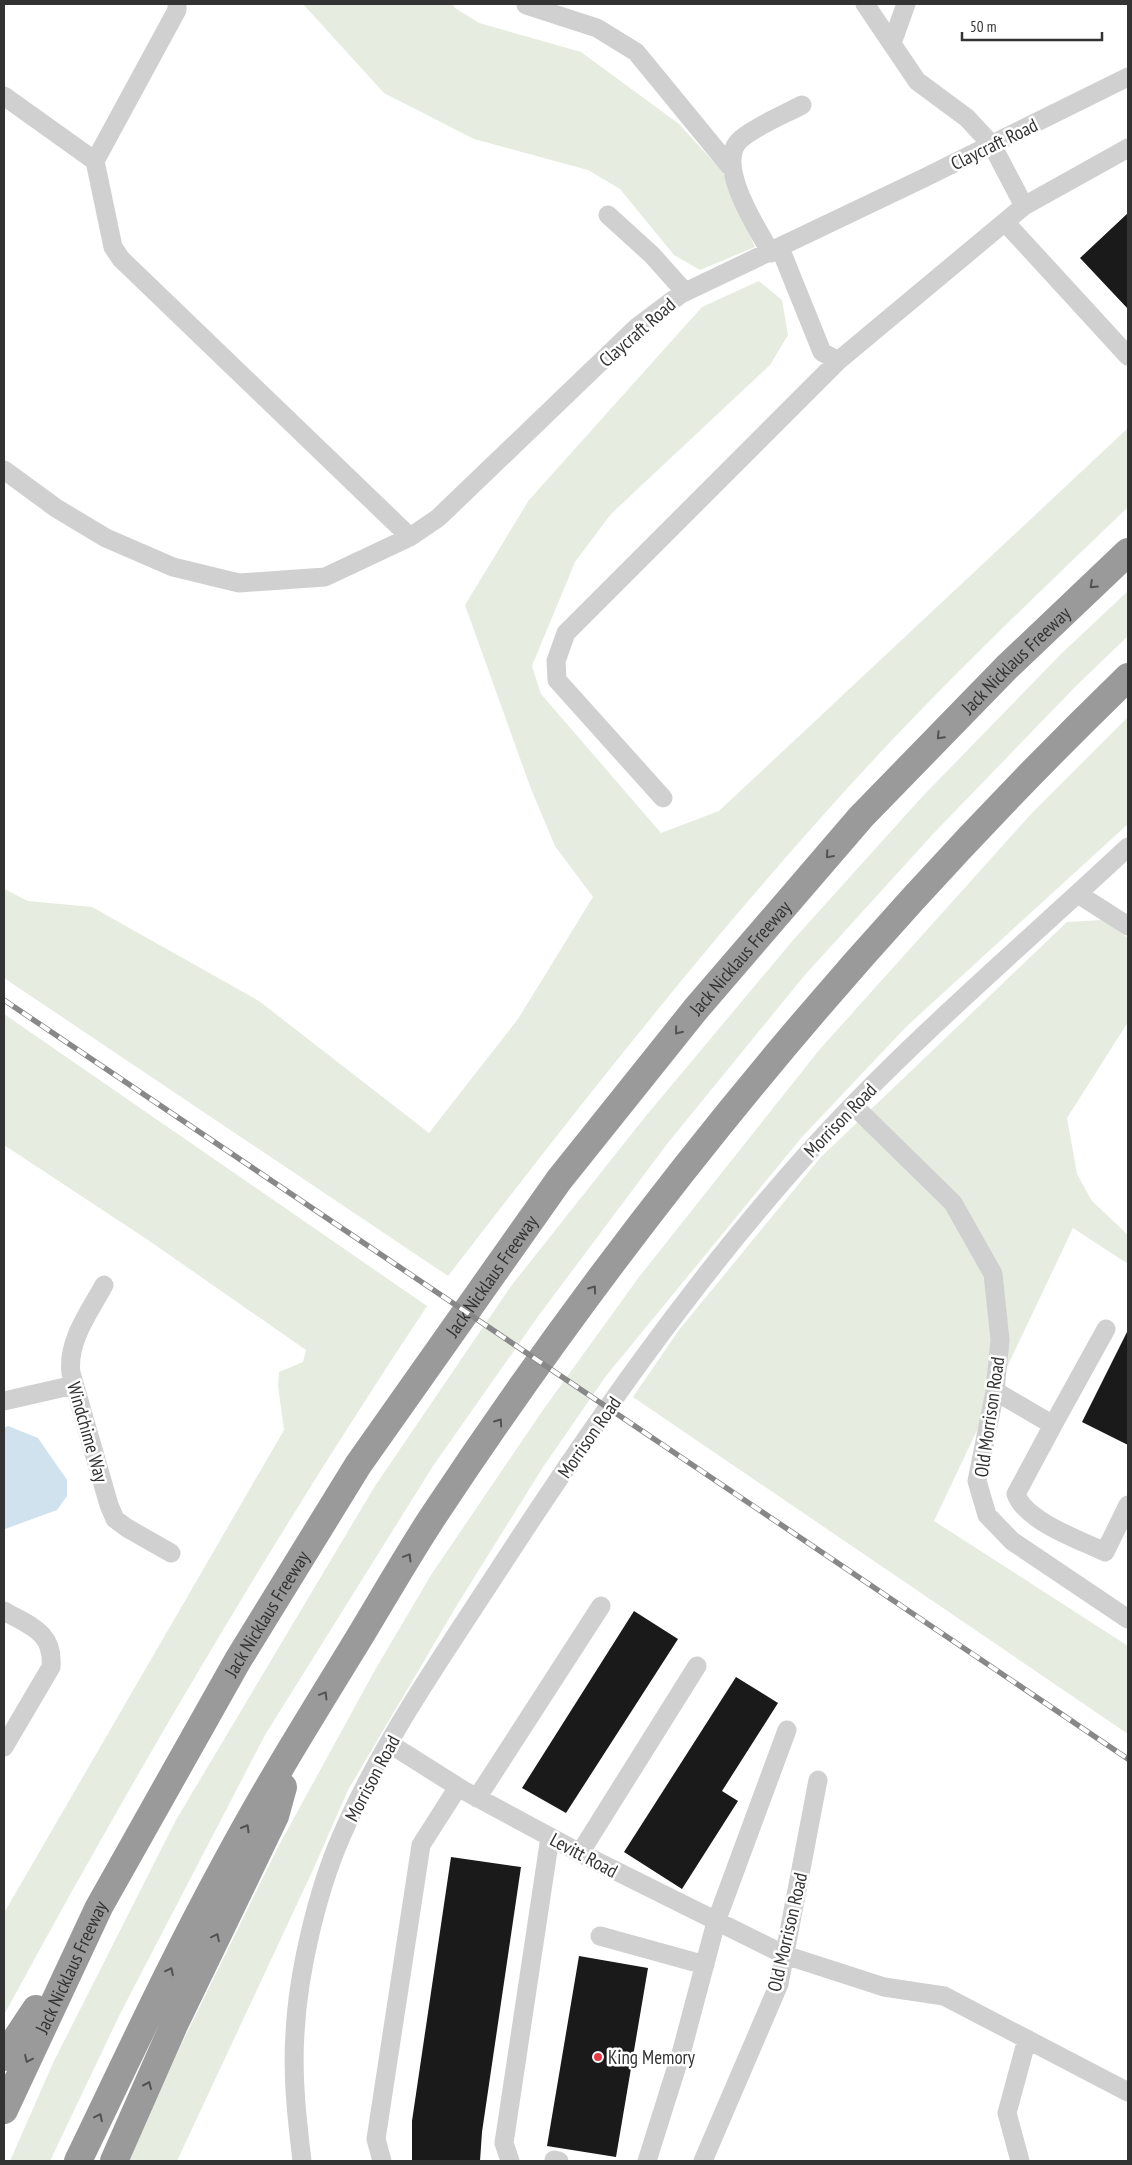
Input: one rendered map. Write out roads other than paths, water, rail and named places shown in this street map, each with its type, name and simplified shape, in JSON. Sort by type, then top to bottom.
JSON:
[{"type":"highway","name":"Jack Nicklaus Freeway","points":[[4,2110],[85,1935],[166,1784],[238,1660],[358,1465],[558,1180],[695,1010],[861,817],[1007,666],[1128,552]]},
{"type":"highway","points":[[78,2161],[183,1944],[226,1862],[298,1737],[431,1520],[523,1386],[628,1242],[783,1047],[900,913],[1023,783],[1128,677]]},
{"type":"highway","points":[[114,2161],[174,2025],[275,1816],[298,1737]]},
{"type":"highway","points":[[4,2057],[85,1935]]},
{"type":"street","points":[[177,4],[177,10],[95,161],[113,247],[121,260],[410,537]]},
{"type":"street","points":[[865,4],[917,81],[967,118],[992,145],[1024,206]]},
{"type":"street","points":[[892,43],[906,4]]},
{"type":"street","points":[[526,5],[597,28],[636,52],[732,168]]},
{"type":"street","name":"Claycraft Road","points":[[4,470],[56,508],[106,538],[173,567],[239,583],[326,577],[410,537],[438,518],[474,486],[636,327],[685,292],[992,145],[1128,77]]},
{"type":"street","points":[[4,96],[95,161]]},
{"type":"street","points":[[802,105],[739,140],[733,153],[732,168],[740,195],[775,250],[822,352],[838,361]]},
{"type":"street","points":[[663,798],[557,680],[556,661],[566,633],[838,361],[1024,206],[1128,148]]},
{"type":"street","points":[[608,215],[652,255],[685,292]]},
{"type":"street","points":[[1005,222],[1128,356]]},
{"type":"street","name":"Morrison Road","points":[[302,2161],[294,2078],[295,2030],[310,1934],[340,1839],[390,1744],[459,1632],[548,1495],[647,1352],[740,1232],[793,1169],[853,1105],[1128,847]]},
{"type":"street","points":[[1078,894],[1128,926]]},
{"type":"street","name":"Old Morrison Road","points":[[853,1105],[953,1203],[993,1274],[1000,1340],[995,1391],[977,1481],[987,1515],[1012,1540],[1128,1619]]},
{"type":"street","name":"Windchime Way","points":[[104,1285],[72,1344],[69,1360],[74,1385],[109,1505],[115,1519],[171,1554]]},
{"type":"street","points":[[1106,1329],[1016,1494],[1024,1508],[1045,1523],[1105,1552],[1128,1505]]},
{"type":"street","points":[[4,1401],[74,1385]]},
{"type":"street","points":[[995,1391],[1053,1425]]},
{"type":"street","points":[[477,1798],[601,1606]]},
{"type":"street","points":[[4,1611],[39,1631],[51,1647],[52,1657],[51,1667],[4,1747]]},
{"type":"street","points":[[580,1854],[697,1666]]},
{"type":"street","points":[[647,2161],[682,2050],[716,1922],[787,1730]]},
{"type":"street","name":"Levitt Road","points":[[390,1744],[458,1787],[580,1854],[785,1955],[884,1987],[944,1996],[1128,2092]]},
{"type":"street","name":"Old Morrison Road","points":[[703,2161],[779,1984],[818,1780]]},
{"type":"street","points":[[382,2161],[376,2139],[421,1844],[458,1787]]},
{"type":"street","points":[[510,2161],[504,2143],[550,1837]]},
{"type":"street","points":[[600,1936],[704,1965]]},
{"type":"street","points":[[1020,2161],[1007,2113],[1028,2040]]},
{"type":"water","points":[[8,1426],[38,1438],[67,1480],[67,1496],[57,1510],[5,1529],[4,1428]]},
{"type":"railway","points":[[4,1000],[1128,1759]]},
{"type":"place","name":"King Memory","points":[[598,2057]]}]
